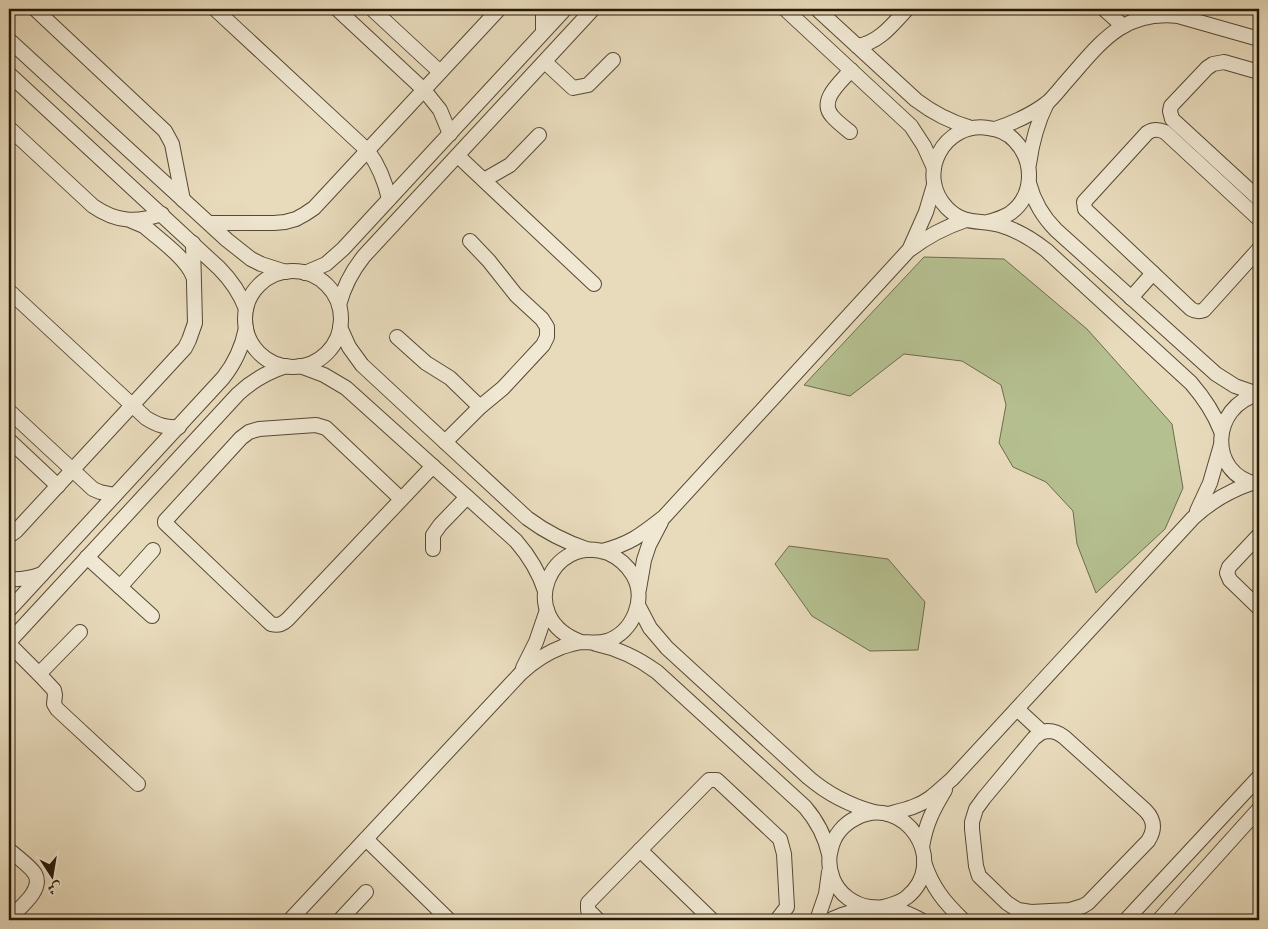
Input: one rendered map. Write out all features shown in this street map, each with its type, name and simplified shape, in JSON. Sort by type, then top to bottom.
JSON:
[{"type":"street","points":[[34,9],[165,131],[174,152],[183,200]]},
{"type":"street","points":[[215,9],[368,151],[380,170],[389,199]]},
{"type":"street","points":[[337,9],[424,90],[440,110],[450,134]]},
{"type":"street","points":[[372,9],[440,72]]},
{"type":"street","points":[[209,223],[274,223],[296,219],[306,214],[368,151],[499,9]]},
{"type":"street","points":[[543,9],[543,32]]},
{"type":"street","points":[[305,273],[326,264],[335,257],[565,9]]},
{"type":"street","points":[[339,305],[345,285],[356,267],[593,9]]},
{"type":"street","points":[[785,9],[911,126],[924,146],[934,168]]},
{"type":"street","points":[[817,9],[926,108],[948,120],[971,128]]},
{"type":"street","points":[[857,46],[870,43],[885,32],[907,9]]},
{"type":"street","points":[[1104,9],[1123,26]]},
{"type":"street","points":[[995,129],[1022,118],[1047,103],[1116,30],[1143,18],[1167,15],[1190,19],[1259,39]]},
{"type":"street","points":[[874,61],[885,32]]},
{"type":"street","points":[[9,40],[227,240],[251,259],[286,272]]},
{"type":"street","points":[[544,62],[573,88],[588,84],[612,60]]},
{"type":"street","points":[[1259,72],[1224,62],[1213,64],[1171,106],[1170,111],[1172,119],[1259,199]]},
{"type":"street","points":[[850,132],[830,115],[828,103],[829,96],[851,70]]},
{"type":"street","points":[[9,74],[162,214],[229,279],[238,291],[246,309]]},
{"type":"street","points":[[1047,103],[1034,133],[1029,166],[1029,183],[1038,209],[1049,223],[1216,374],[1235,386],[1258,394]]},
{"type":"street","points":[[9,128],[93,206],[110,216],[129,220],[144,226],[183,260],[190,269],[194,279]]},
{"type":"street","points":[[908,251],[926,212],[934,185],[936,158],[946,142],[954,136],[971,128],[995,129],[1013,139],[1026,156],[1029,166]]},
{"type":"street","points":[[1259,219],[1165,132],[1156,130],[1146,133],[1085,200],[1084,206],[1087,211],[1194,311],[1201,311],[1207,307],[1259,249]]},
{"type":"street","points":[[484,180],[510,165],[539,136]]},
{"type":"street","points":[[458,156],[594,284]]},
{"type":"street","points":[[934,185],[946,207],[955,215],[966,220],[988,222],[1000,219],[1019,205],[1029,183]]},
{"type":"street","points":[[129,220],[150,218],[162,214]]},
{"type":"street","points":[[664,517],[649,545],[642,568],[634,617],[628,627],[608,641],[596,643],[581,642],[569,638],[560,631],[552,622],[545,601],[548,579],[555,567],[565,558],[576,552],[596,551],[628,542],[641,535],[664,517],[908,251],[942,229],[966,220]]},
{"type":"street","points":[[988,222],[1019,232],[1036,242],[1191,383],[1209,405],[1216,418],[1223,455],[1228,464],[1239,475],[1256,484]]},
{"type":"street","points":[[445,442],[480,407],[498,393],[543,345],[548,332],[542,319],[516,294],[489,261],[470,242]]},
{"type":"street","points":[[9,536],[16,531],[185,348],[195,323],[192,243]]},
{"type":"street","points":[[138,784],[57,709],[54,704],[54,690],[9,643],[238,394],[260,376],[273,370],[293,366],[314,362],[326,353],[335,342],[341,316],[334,294],[326,285],[317,278],[305,273],[286,272],[275,275],[256,289],[246,309],[246,328],[250,339],[260,354],[275,363],[293,366],[324,375],[346,388],[516,541],[536,570],[545,592]]},
{"type":"street","points":[[1130,298],[1153,273]]},
{"type":"street","points":[[9,291],[146,418],[161,426],[179,427]]},
{"type":"street","points":[[340,327],[349,347],[362,365],[527,518],[556,538],[615,556],[626,565],[634,577],[638,598],[650,628],[667,648],[809,778],[842,800],[864,809],[898,818],[906,823],[918,838],[932,883],[938,894],[964,920]]},
{"type":"street","points":[[9,610],[223,378],[232,367],[238,355],[246,328]]},
{"type":"street","points":[[397,337],[426,362],[450,378],[480,407]]},
{"type":"street","points":[[1193,518],[1210,483],[1225,420],[1234,407],[1247,398],[1258,394]]},
{"type":"street","points":[[9,411],[93,489],[115,495]]},
{"type":"street","points":[[401,500],[326,428],[316,425],[259,429],[249,432],[241,438],[165,523],[271,624],[278,626],[288,619],[401,500],[433,466]]},
{"type":"street","points":[[9,440],[58,486]]},
{"type":"street","points":[[817,920],[826,894],[832,844],[836,835],[843,827],[860,816],[884,814],[920,804],[930,798],[952,779],[1193,518],[1220,496],[1239,487],[1256,484]]},
{"type":"street","points":[[433,549],[433,535],[467,497]]},
{"type":"street","points":[[1259,535],[1229,567],[1227,573],[1230,580],[1259,608]]},
{"type":"street","points":[[120,587],[153,550]]},
{"type":"street","points":[[87,557],[152,616]]},
{"type":"street","points":[[9,580],[21,580],[43,574]]},
{"type":"street","points":[[520,673],[536,642],[547,610]]},
{"type":"street","points":[[39,674],[80,632]]},
{"type":"street","points":[[290,920],[520,673],[548,653],[564,646],[581,642]]},
{"type":"street","points":[[596,643],[622,651],[657,672],[805,807],[813,817],[826,841],[831,874],[841,892],[853,902],[868,907],[902,911],[921,920]]},
{"type":"street","points":[[1017,708],[1042,732]]},
{"type":"street","points":[[1054,731],[1064,737],[1149,814],[1153,831],[1148,841],[1088,903],[1070,910],[1024,912],[1007,904],[979,876],[975,860],[972,822],[980,803],[1034,738],[1042,732],[1054,731]]},
{"type":"street","points":[[1126,920],[1259,777]]},
{"type":"street","points":[[883,908],[896,904],[907,897],[916,886],[922,874],[925,831],[928,822],[952,779]]},
{"type":"street","points":[[598,920],[588,910],[588,903],[709,780],[717,780],[780,839],[784,854],[787,907],[777,920]]},
{"type":"street","points":[[1159,920],[1259,809]]},
{"type":"street","points":[[366,839],[449,920]]},
{"type":"street","points":[[9,850],[35,873],[37,882],[36,890],[9,919]]},
{"type":"street","points":[[640,850],[712,920]]},
{"type":"street","points":[[340,920],[366,892]]},
{"type":"street","points":[[830,920],[854,910],[868,907]]},
{"type":"green space","points":[[924,257],[1004,259],[1087,329],[1172,424],[1183,488],[1165,529],[1096,593],[1077,544],[1073,511],[1046,482],[1013,467],[999,443],[1006,405],[1001,385],[962,361],[904,354],[850,396],[804,385]]},
{"type":"green space","points":[[789,546],[888,559],[925,602],[918,650],[870,651],[812,616],[775,564]]}]
